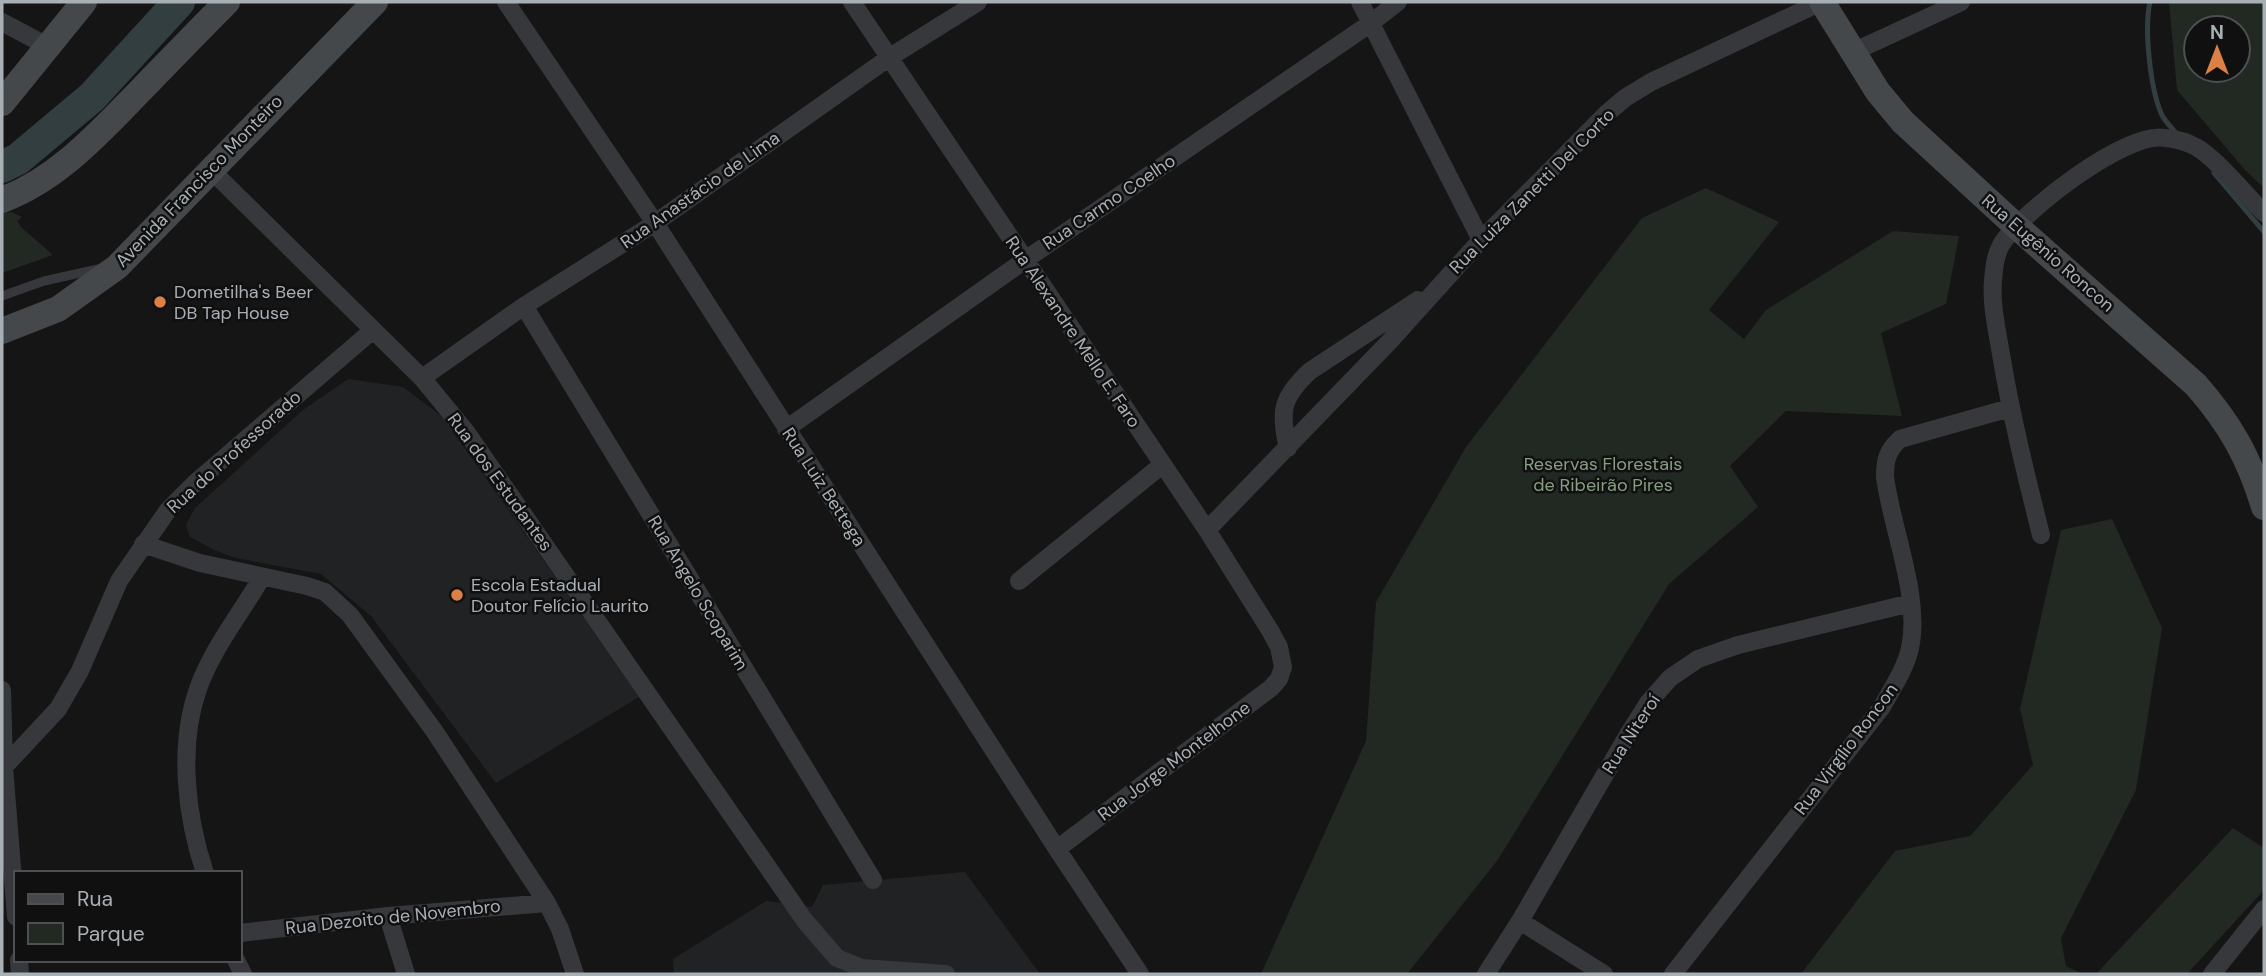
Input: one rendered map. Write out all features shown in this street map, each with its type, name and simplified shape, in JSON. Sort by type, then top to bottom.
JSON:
[{"type":"main road","points":[[2,103],[83,2]]},
{"type":"main road","points":[[2,200],[64,166],[226,2]]},
{"type":"main road","name":"Avenida Francisco Monteiro","points":[[2,331],[58,309],[117,267],[375,2]]},
{"type":"main road","name":"Rua Eugênio Roncon","points":[[1822,2],[1878,92],[1903,122],[2196,385],[2221,414],[2237,439],[2264,507]]},
{"type":"street","name":"Rua Luiz Bettega","points":[[506,2],[656,223],[786,429],[1140,974]]},
{"type":"street","name":"Rua Alexandre Mello E. Faro","points":[[852,2],[1207,530],[1271,632],[1279,647],[1283,667]]},
{"type":"street","name":"Rua Anastácio de Lima","points":[[422,378],[524,306],[656,223],[890,57],[978,2]]},
{"type":"street","points":[[1360,2],[1481,240]]},
{"type":"street","name":"Rua Carmo Coelho","points":[[786,429],[1398,2]]},
{"type":"street","name":"Rua Luiza Zanetti Del Corto","points":[[1207,530],[1390,341],[1481,240],[1585,134],[1625,98],[1651,82],[1822,2]]},
{"type":"street","points":[[1853,52],[1961,2]]},
{"type":"street","points":[[2,22],[47,46]]},
{"type":"street","points":[[2041,535],[2010,408],[1993,305],[1997,255],[2003,243],[2016,226],[2072,179],[2142,139],[2162,137],[2196,147],[2264,213]]},
{"type":"street","name":"Rua dos Estudantes","points":[[210,169],[422,378],[467,433],[805,921],[837,958],[862,968],[946,974]]},
{"type":"street","name":"Rua Luiza Zanetti Del Corto","points":[[1288,447],[1282,425],[1282,411],[1288,395],[1297,383],[1310,371],[1395,313],[1433,291]]},
{"type":"street","name":"Rua Angelo Scoparim","points":[[524,306],[873,880]]},
{"type":"street","name":"Rua do Professorado","points":[[4,767],[58,709],[80,671],[119,581],[168,510],[195,483],[373,330]]},
{"type":"street","name":"Rua Virgílio Roncon","points":[[1673,974],[1882,707],[1900,674],[1909,651],[1913,630],[1911,603],[1886,484],[1885,461],[1891,447],[1900,439],[2010,408]]},
{"type":"street","points":[[1019,581],[1162,466]]},
{"type":"street","points":[[143,544],[200,563],[325,592],[350,615],[435,732],[547,903],[560,929],[575,974]]},
{"type":"street","points":[[204,871],[194,839],[188,791],[190,717],[199,687],[216,653],[262,577]]},
{"type":"street","name":"Rua Niteroí","points":[[1486,974],[1629,733],[1648,703],[1670,678],[1698,659],[1738,645],[1911,603]]},
{"type":"street","name":"Rua Jorge Montelhone","points":[[1057,849],[1271,688],[1279,679],[1283,667]]},
{"type":"street","points":[[2,690],[4,767],[14,892]]},
{"type":"street","name":"Rua Dezoito de Novembro","points":[[242,933],[388,916],[547,903]]},
{"type":"street","points":[[2212,974],[2264,909]]},
{"type":"street","points":[[388,916],[406,974]]},
{"type":"street","points":[[1520,920],[1604,974]]},
{"type":"lane","points":[[2,296],[76,272],[117,267]]},
{"type":"shaded area","name":"Escola Estadual Doutor Felício Laurito","points":[[348,379],[403,387],[444,418],[639,697],[496,783],[371,616],[321,574],[236,558],[190,537],[186,525],[195,508],[303,410]]},
{"type":"shaded area","points":[[965,872],[1040,974],[674,974],[673,959],[766,901],[812,907],[823,885]]},
{"type":"green space","points":[[2169,2],[2264,2],[2264,188],[2245,170],[2177,90]]},
{"type":"green space","name":"Reservas Florestais de Ribeirão Pires","points":[[1706,188],[1779,222],[1709,310],[1744,339],[1766,310],[1893,231],[1959,236],[1946,304],[1881,333],[1902,416],[1786,411],[1730,466],[1758,507],[1669,584],[1497,861],[1407,974],[1261,974],[1366,741],[1376,602],[1466,447],[1642,218]]},
{"type":"green space","points":[[11,212],[22,217],[17,221],[21,227],[53,255],[2,273],[2,213]]},
{"type":"green space","points":[[2112,519],[2162,628],[2136,790],[2061,938],[2066,966],[2082,974],[1801,974],[1895,851],[1970,836],[2033,765],[2020,709],[2061,530]]},
{"type":"green space","points":[[2233,828],[2264,848],[2264,890],[2187,974],[2096,974]]},
{"type":"waterway","points":[[2,167],[18,159],[92,97],[179,2]]},
{"type":"waterway","points":[[2150,2],[2148,42],[2154,88],[2162,116],[2178,135]]},
{"type":"waterway","points":[[2214,173],[2264,232]]},
{"type":"place","name":"Dometilha's Beer DB Tap House","points":[[160,302]]},
{"type":"place","name":"Escola Estadual Doutor Felício Laurito","points":[[457,595]]}]
